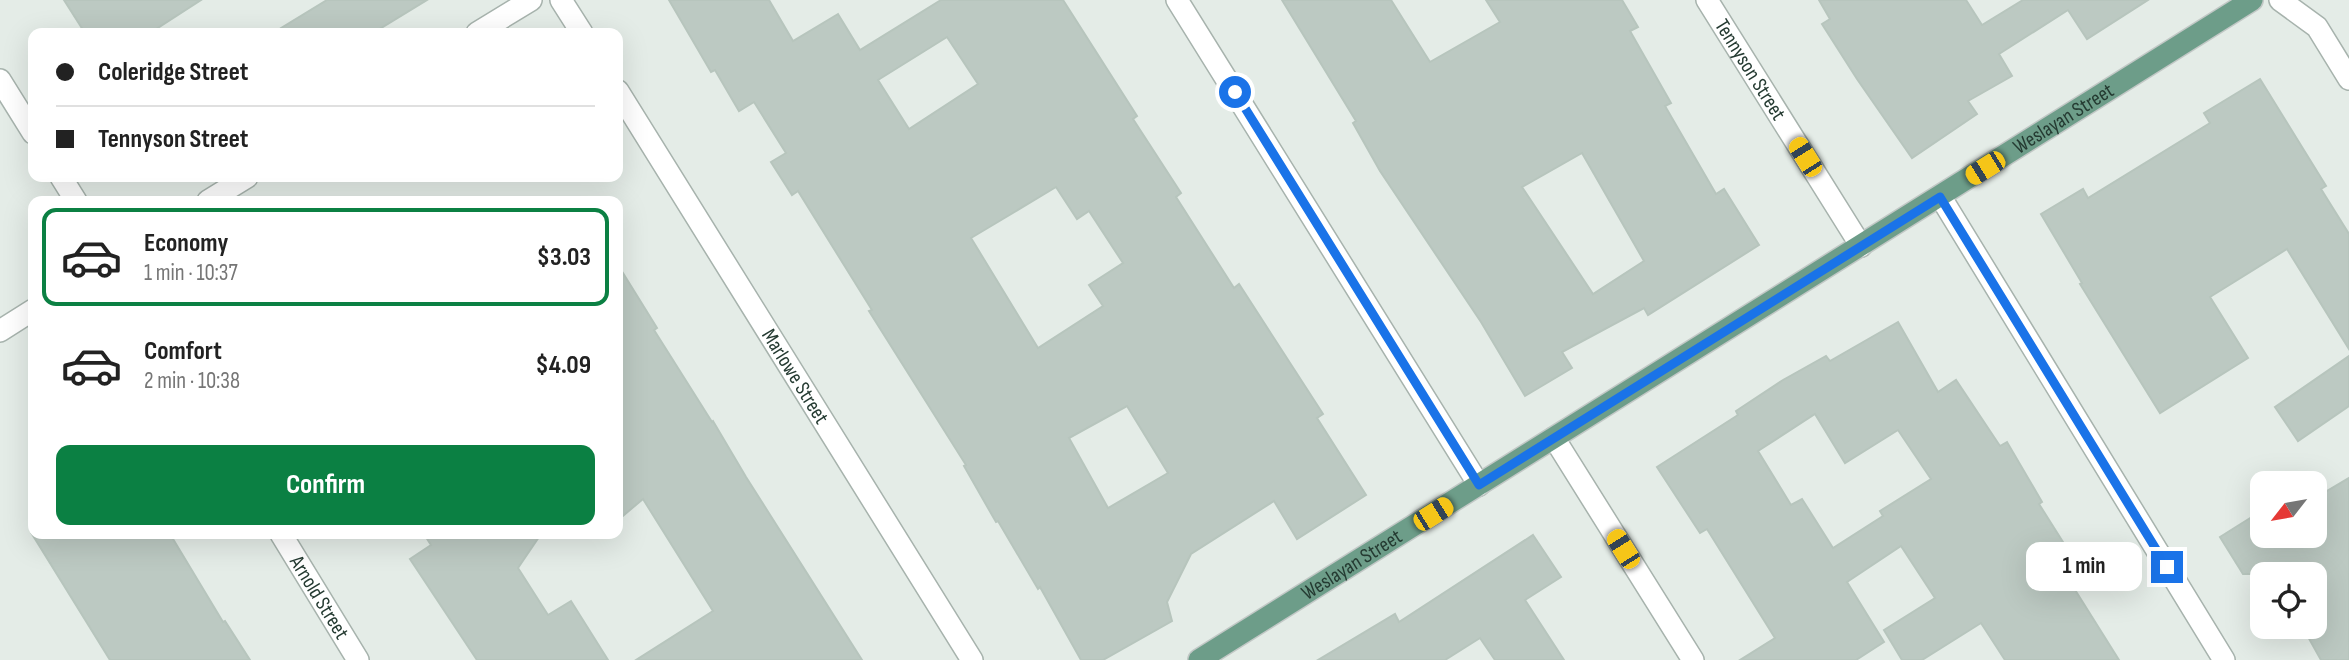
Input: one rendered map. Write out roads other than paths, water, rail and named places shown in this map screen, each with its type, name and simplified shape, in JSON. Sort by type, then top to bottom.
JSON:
[{"type":"main road","name":"Weslayan Street","points":[[1199,660],[2252,0]]},
{"type":"street","points":[[485,28],[531,0]]},
{"type":"street","points":[[561,0],[579,28]]},
{"type":"street","points":[[1177,0],[1479,485]]},
{"type":"street","name":"Tennyson Street","points":[[1707,0],[1861,246]]},
{"type":"street","points":[[2280,0],[2317,27],[2349,79]]},
{"type":"street","points":[[0,79],[28,125]]},
{"type":"street","name":"Marlowe Street","points":[[623,99],[972,660]]},
{"type":"street","points":[[216,196],[239,182]]},
{"type":"street","points":[[1940,197],[2224,660]]},
{"type":"street","points":[[0,331],[28,313]]},
{"type":"street","points":[[1554,438],[1693,660]]},
{"type":"street","name":"Arnold Street","points":[[284,539],[358,660]]}]
